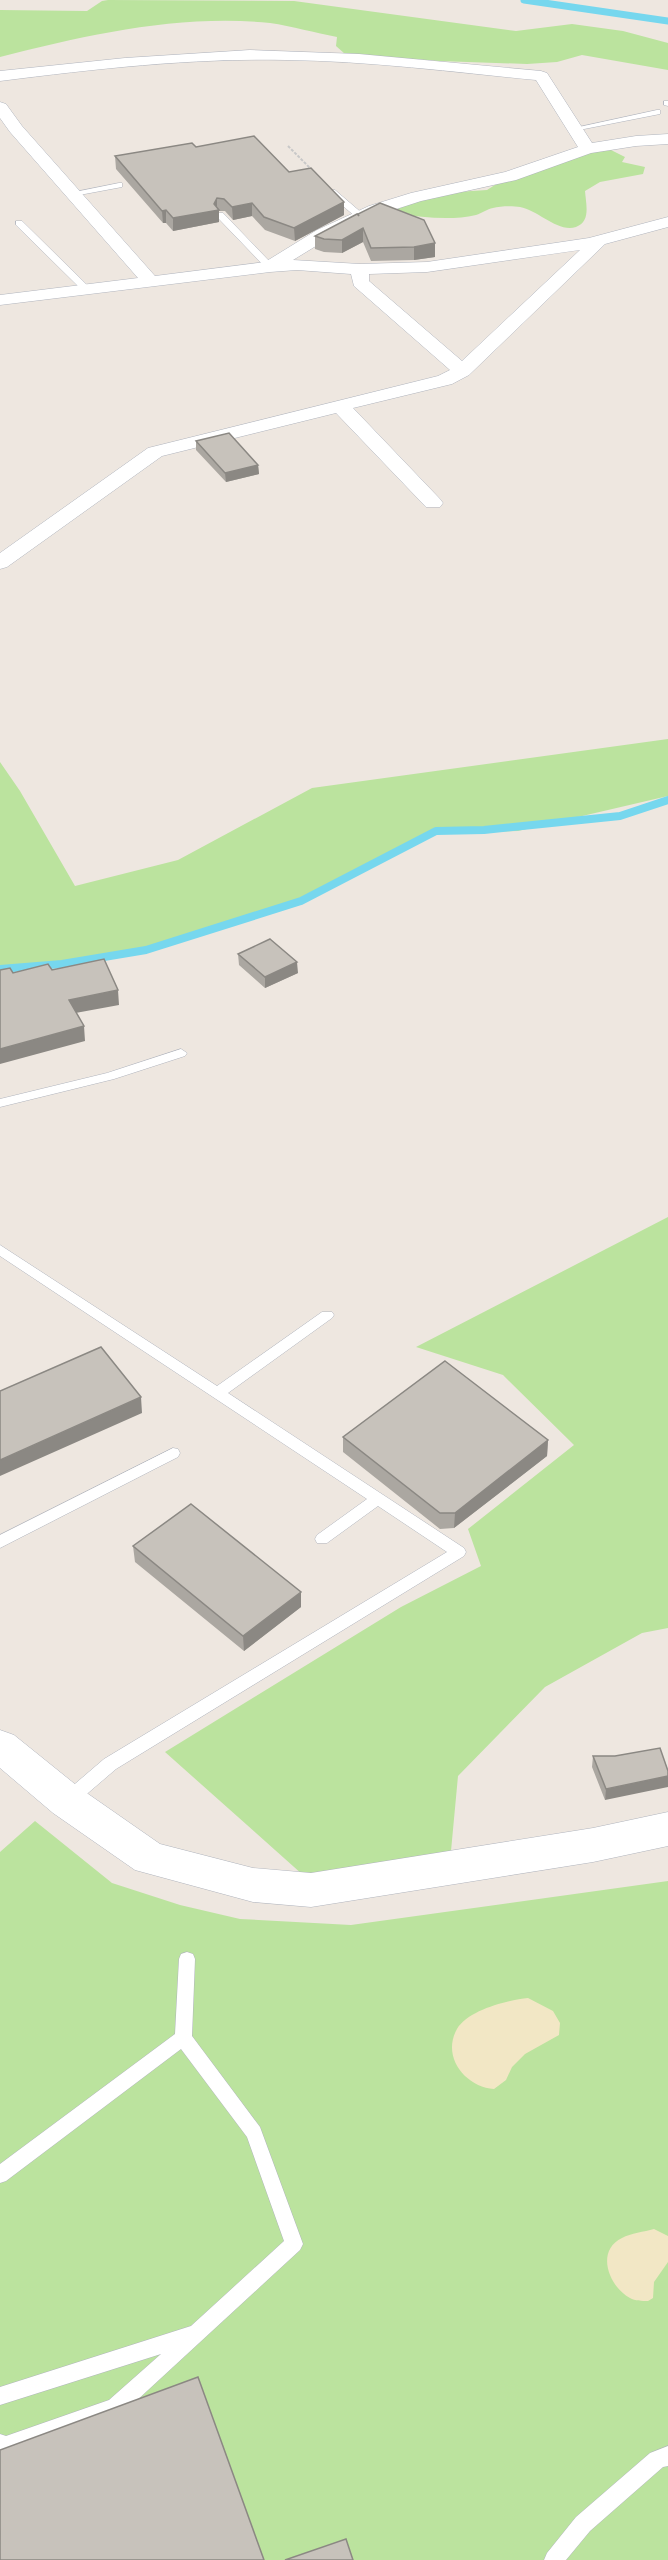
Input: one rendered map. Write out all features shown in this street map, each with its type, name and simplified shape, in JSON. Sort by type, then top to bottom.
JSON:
[{"type":"street","points":[[0,76],[192,57],[252,55],[364,59],[541,76],[588,148]]},
{"type":"street","points":[[0,107],[8,132],[74,193],[150,281]]},
{"type":"street","points":[[270,267],[295,249],[360,216],[417,197],[510,176],[588,148],[668,139]]},
{"type":"street","points":[[0,300],[270,267],[297,265],[360,269],[427,267],[599,241],[668,222]]},
{"type":"street","points":[[0,563],[155,452],[445,380],[462,371],[599,241]]},
{"type":"street","points":[[360,269],[360,282],[462,371]]},
{"type":"street","points":[[339,405],[433,503]]},
{"type":"street","points":[[0,1746],[67,1801],[149,1858],[253,1885],[310,1890],[592,1845],[668,1829]]},
{"type":"lane","points":[[574,129],[657,112]]},
{"type":"lane","points":[[320,182],[360,216]]},
{"type":"lane","points":[[74,193],[119,185]]},
{"type":"lane","points":[[219,215],[270,267]]},
{"type":"lane","points":[[19,224],[86,289]]},
{"type":"lane","points":[[0,1103],[110,1076],[181,1053]]},
{"type":"lane","points":[[0,1250],[459,1552],[110,1764],[67,1801]]},
{"type":"lane","points":[[218,1393],[327,1315]]},
{"type":"lane","points":[[0,1542],[172,1452]]},
{"type":"lane","points":[[322,1539],[378,1499]]},
{"type":"lane","points":[[0,2443],[6,2445],[115,2407],[294,2244],[254,2133],[183,2038],[186,1959]]},
{"type":"lane","points":[[0,2175],[183,2038]]},
{"type":"lane","points":[[0,2396],[197,2333]]},
{"type":"lane","points":[[554,2560],[583,2524],[657,2460],[668,2456]]},
{"type":"path","points":[[288,146],[321,180],[320,182]]},
{"type":"green space","points":[[102,1],[294,1],[516,31],[572,24],[623,31],[668,43],[668,70],[582,55],[557,62],[527,64],[439,61],[345,54],[336,46],[337,37],[278,24],[236,21],[201,21],[134,28],[0,57],[0,10],[87,11]]},
{"type":"green space","points":[[611,150],[625,157],[622,162],[645,167],[643,174],[600,182],[585,191],[586,217],[581,225],[576,227],[562,227],[527,209],[517,207],[496,207],[476,215],[446,218],[398,214],[392,208],[457,192],[487,190],[498,183],[587,153]]},
{"type":"green space","points":[[668,739],[668,796],[518,831],[433,834],[300,904],[130,956],[0,970],[0,762],[20,791],[75,886],[178,860],[312,788]]},
{"type":"green space","points":[[668,1217],[668,1628],[642,1633],[545,1687],[458,1776],[451,1851],[303,1875],[165,1752],[401,1607],[481,1566],[468,1529],[574,1445],[503,1375],[416,1347]]},
{"type":"green space","points":[[35,1821],[112,1883],[180,1905],[240,1919],[351,1925],[668,1881],[668,2560],[0,2560],[0,1852]]},
{"type":"sand","points":[[528,1998],[553,2011],[560,2023],[559,2035],[525,2054],[512,2067],[506,2080],[494,2089],[474,2083],[459,2069],[454,2060],[452,2050],[457,2029],[462,2022],[479,2011]]},
{"type":"sand","points":[[654,2229],[668,2236],[668,2262],[654,2282],[653,2298],[648,2301],[634,2300],[623,2293],[611,2278],[607,2260],[609,2251],[622,2238]]},
{"type":"building","points":[[254,136],[289,172],[311,168],[344,202],[294,228],[264,217],[252,203],[232,207],[224,199],[217,198],[214,204],[219,210],[173,218],[166,210],[162,211],[115,156],[192,143],[196,147]]},
{"type":"building","points":[[380,203],[424,220],[435,243],[414,247],[371,248],[363,228],[342,240],[315,236],[357,214],[359,216],[358,214]]},
{"type":"building","points":[[229,433],[258,465],[225,473],[196,441]]},
{"type":"building","points":[[270,939],[297,962],[265,977],[238,954]]},
{"type":"building","points":[[104,959],[118,990],[69,1000],[84,1026],[0,1049],[0,970],[10,968],[13,973],[48,964],[52,970]]},
{"type":"building","points":[[101,1347],[141,1397],[0,1460],[0,1391]]},
{"type":"building","points":[[445,1361],[548,1440],[455,1513],[440,1513],[343,1437]]},
{"type":"building","points":[[191,1504],[301,1592],[243,1636],[133,1546]]},
{"type":"building","points":[[660,1748],[668,1776],[606,1789],[593,1756],[615,1756]]},
{"type":"building","points":[[198,2377],[264,2560],[0,2560],[0,2450]]},
{"type":"building","points":[[346,2539],[353,2560],[285,2560]]},
{"type":"waterway","points":[[524,0],[668,21]]},
{"type":"waterway","points":[[0,969],[62,964],[146,950],[301,901],[436,831],[484,830],[620,816],[668,800]]}]
